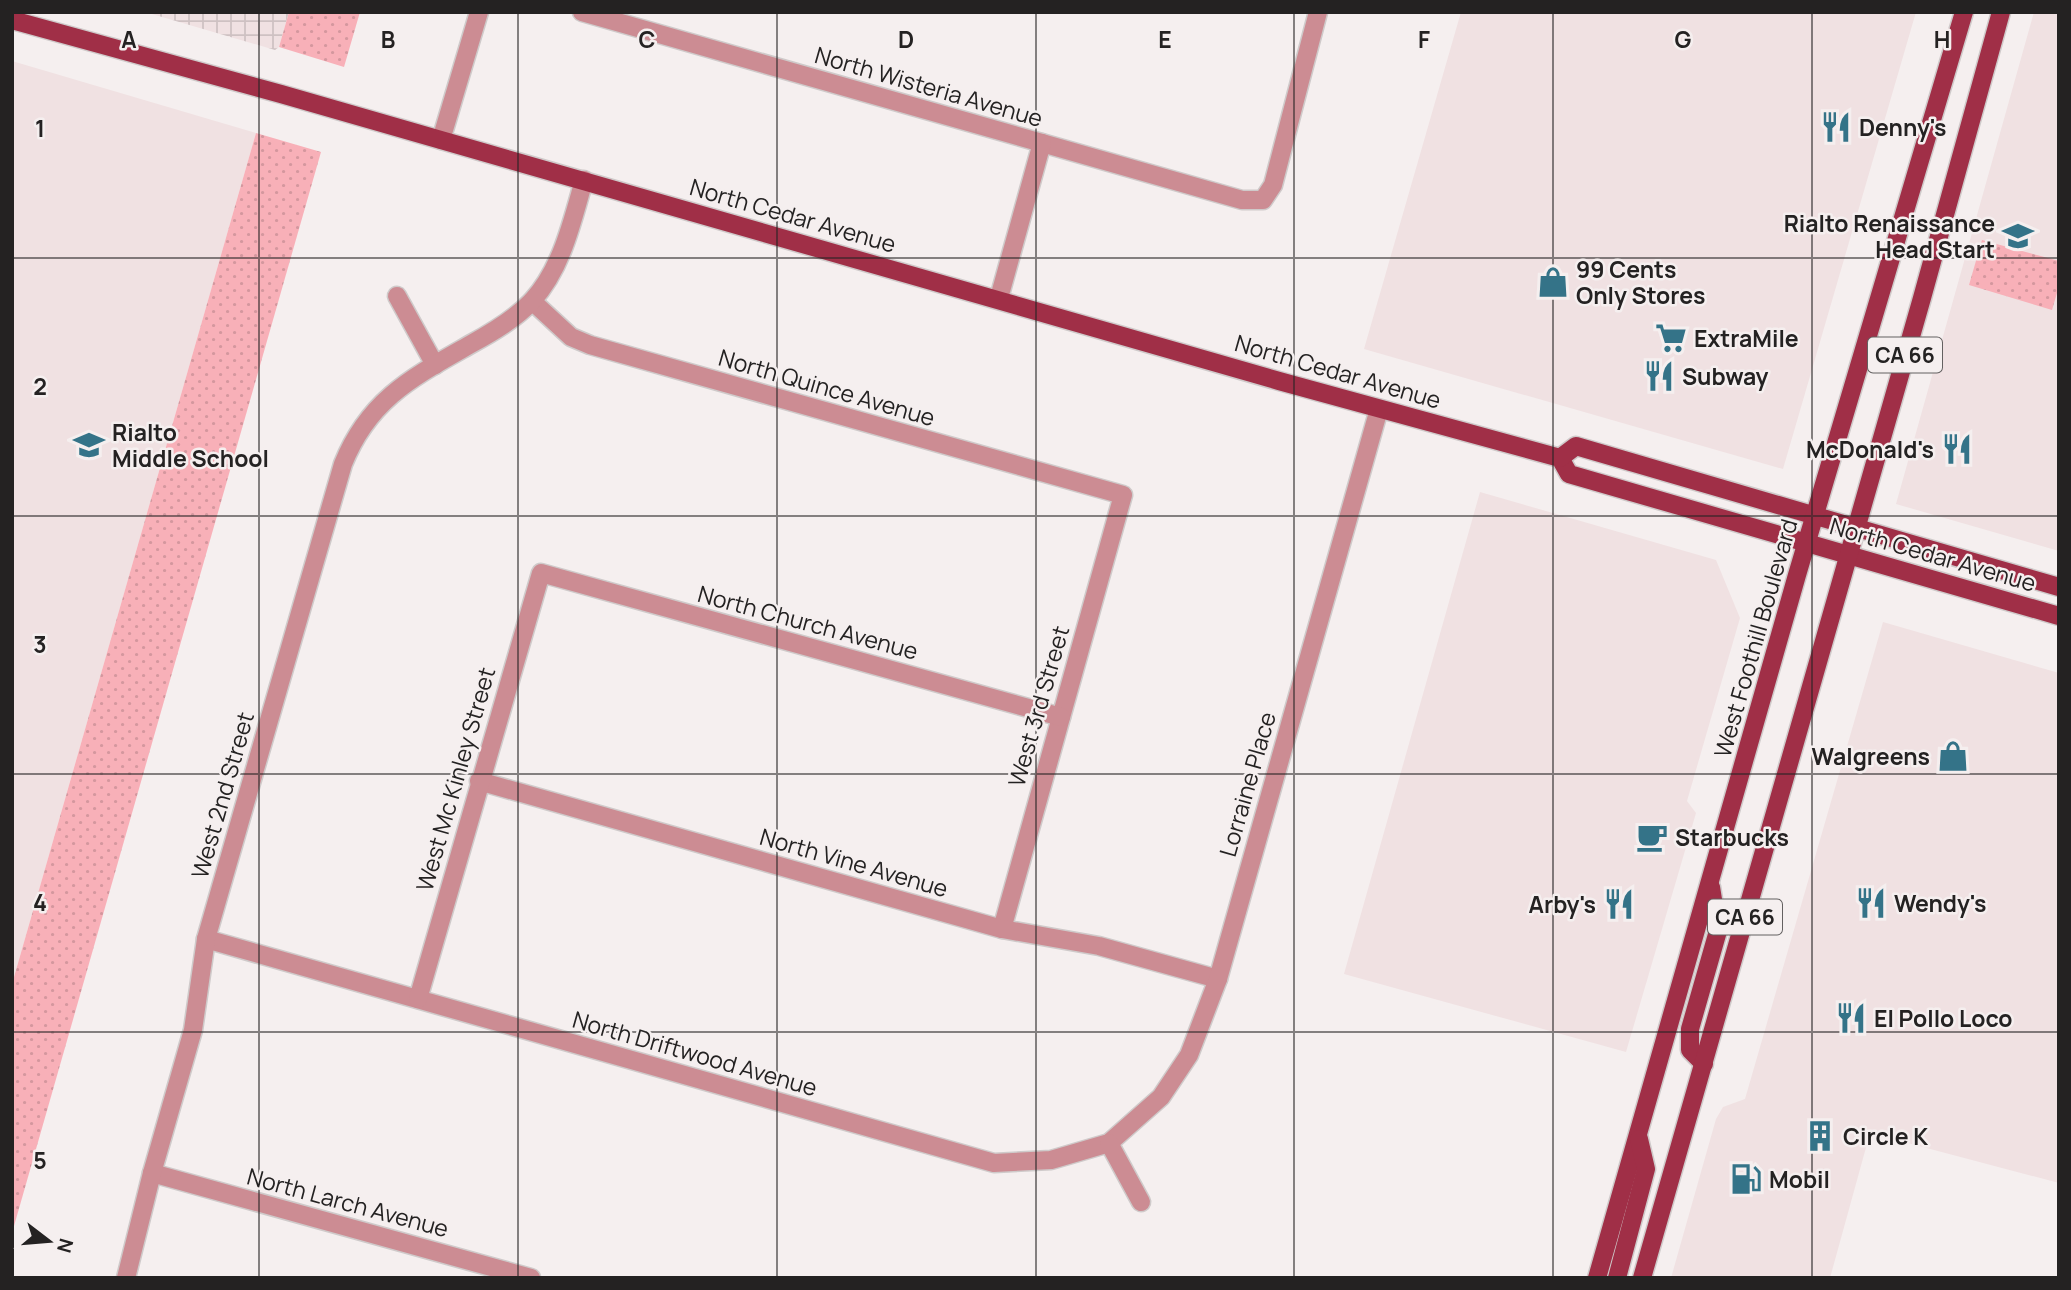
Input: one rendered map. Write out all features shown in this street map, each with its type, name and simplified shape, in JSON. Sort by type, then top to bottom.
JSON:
[{"type":"main road","name":"West Foothill Boulevard","points":[[1597,1278],[1807,544],[1964,12]]},
{"type":"main road","name":"CA 66","points":[[1642,1278],[2001,12]]},
{"type":"main road","name":"North Cedar Avenue","points":[[12,20],[999,298],[1379,409],[1560,458],[1569,474],[2059,616]]},
{"type":"main road","name":"North Cedar Avenue","points":[[1560,458],[1576,446],[2059,587]]},
{"type":"main road","points":[[1704,1064],[1690,1050],[1690,1029],[1717,932],[1710,880]]},
{"type":"main road","points":[[1617,1278],[1646,1168],[1638,1135]]},
{"type":"street","points":[[442,140],[479,12]]},
{"type":"street","name":"North Wisteria Avenue","points":[[582,12],[1242,200],[1263,200],[1273,185],[1318,12]]},
{"type":"street","points":[[999,298],[1042,143]]},
{"type":"street","name":"West 2nd Street","points":[[126,1278],[152,1173],[193,1030],[206,939],[343,464],[366,419],[400,386],[502,326],[532,301],[549,278],[562,252],[584,180]]},
{"type":"street","points":[[397,296],[435,365]]},
{"type":"street","name":"North Quince Avenue","points":[[532,301],[571,337],[590,345],[1123,495]]},
{"type":"street","name":"Lorraine Place","points":[[1109,1143],[1161,1097],[1189,1055],[1218,978],[1379,409]]},
{"type":"street","name":"West 3rd Street","points":[[1002,929],[1123,495]]},
{"type":"street","name":"North Church Avenue","points":[[541,573],[1061,717]]},
{"type":"street","name":"West Mc Kinley Street","points":[[418,999],[541,573]]},
{"type":"street","name":"North Vine Avenue","points":[[479,781],[1002,929],[1099,946],[1218,978]]},
{"type":"street","name":"North Driftwood Avenue","points":[[206,939],[994,1163],[1051,1160],[1109,1143]]},
{"type":"street","points":[[1109,1143],[1141,1202]]},
{"type":"street","name":"North Larch Avenue","points":[[152,1173],[531,1278]]},
{"type":"shaded area","points":[[145,12],[289,12],[279,47],[275,50]]},
{"type":"shaded area","points":[[289,12],[360,12],[344,67],[279,47]]},
{"type":"shaded area","points":[[1461,12],[1916,12],[1783,469],[1364,349]]},
{"type":"shaded area","points":[[2034,12],[2059,12],[2059,551],[1896,504]]},
{"type":"shaded area","name":"Rialto Middle School","points":[[12,61],[256,133],[12,984]]},
{"type":"shaded area","points":[[256,133],[321,152],[12,1233],[12,984]]},
{"type":"shaded area","points":[[1982,240],[2059,261],[2059,286],[2052,310],[1969,285]]},
{"type":"shaded area","points":[[1480,492],[1716,560],[1740,618],[1687,801],[1696,813],[1626,1052],[1344,974]]},
{"type":"shaded area","points":[[1883,622],[2059,673],[2059,1183],[1870,1133],[1830,1278],[1671,1278],[1716,1119],[1723,1107],[1745,1099]]},
{"type":"place","name":"Denny's","points":[[1836,127]]},
{"type":"place","name":"Rialto Renaissance Head Start","points":[[2018,236]]},
{"type":"place","name":"99 Cents Only Stores","points":[[1553,282]]},
{"type":"place","name":"ExtraMile","points":[[1671,338]]},
{"type":"place","name":"Subway","points":[[1659,376]]},
{"type":"place","name":"Rialto Middle School","points":[[89,445]]},
{"type":"place","name":"McDonald's","points":[[1957,449]]},
{"type":"place","name":"Walgreens","points":[[1953,756]]},
{"type":"place","name":"Starbucks","points":[[1652,837]]},
{"type":"place","name":"Wendy's","points":[[1871,903]]},
{"type":"place","name":"Arby's","points":[[1619,904]]},
{"type":"place","name":"El Pollo Loco","points":[[1851,1018]]},
{"type":"place","name":"Circle K","points":[[1820,1136]]},
{"type":"place","name":"Mobil","points":[[1746,1179]]}]
